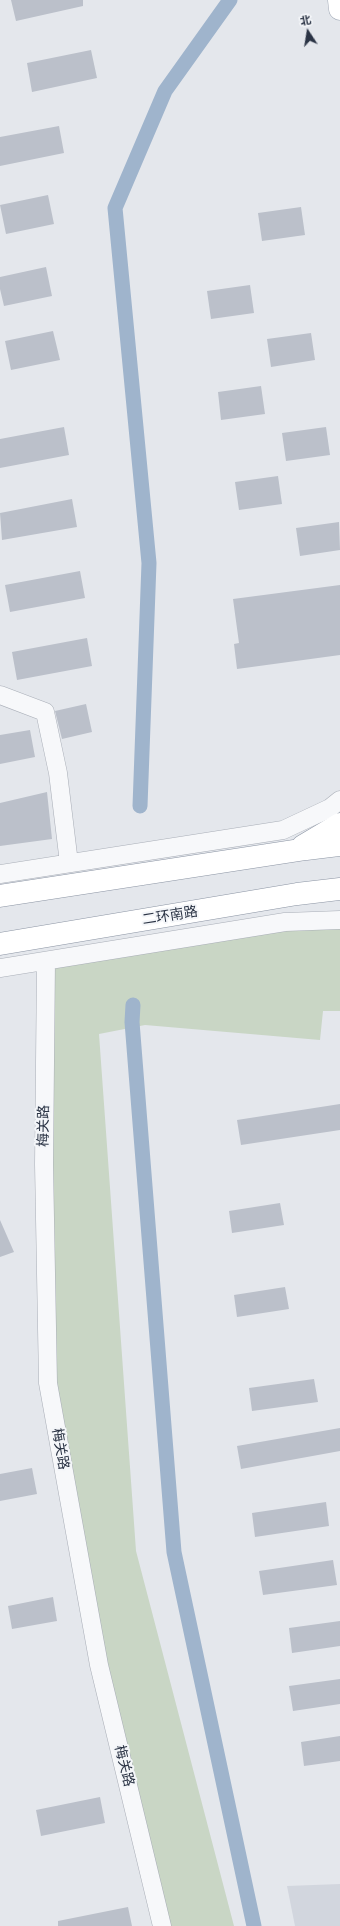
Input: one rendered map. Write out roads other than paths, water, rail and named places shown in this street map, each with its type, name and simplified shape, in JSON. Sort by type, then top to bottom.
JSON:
[{"type":"main road","points":[[339,0],[340,9]]},
{"type":"main road","points":[[298,850],[340,824]]},
{"type":"main road","points":[[0,896],[298,850],[340,845]]},
{"type":"main road","name":"二环南路","points":[[0,944],[297,894],[340,889]]},
{"type":"main road","points":[[297,894],[340,902]]},
{"type":"street","points":[[0,695],[45,712],[58,773],[69,863]]},
{"type":"street","points":[[0,874],[283,830],[330,808],[340,800]]},
{"type":"street","points":[[0,968],[285,922],[340,920]]},
{"type":"street","name":"梅关路","points":[[46,961],[44,1164],[48,1383],[100,1665],[162,1926]]},
{"type":"waterway","points":[[140,806],[149,563],[115,208],[165,91],[230,0]]},
{"type":"waterway","points":[[133,1005],[132,1022],[174,1552],[254,1926]]}]
